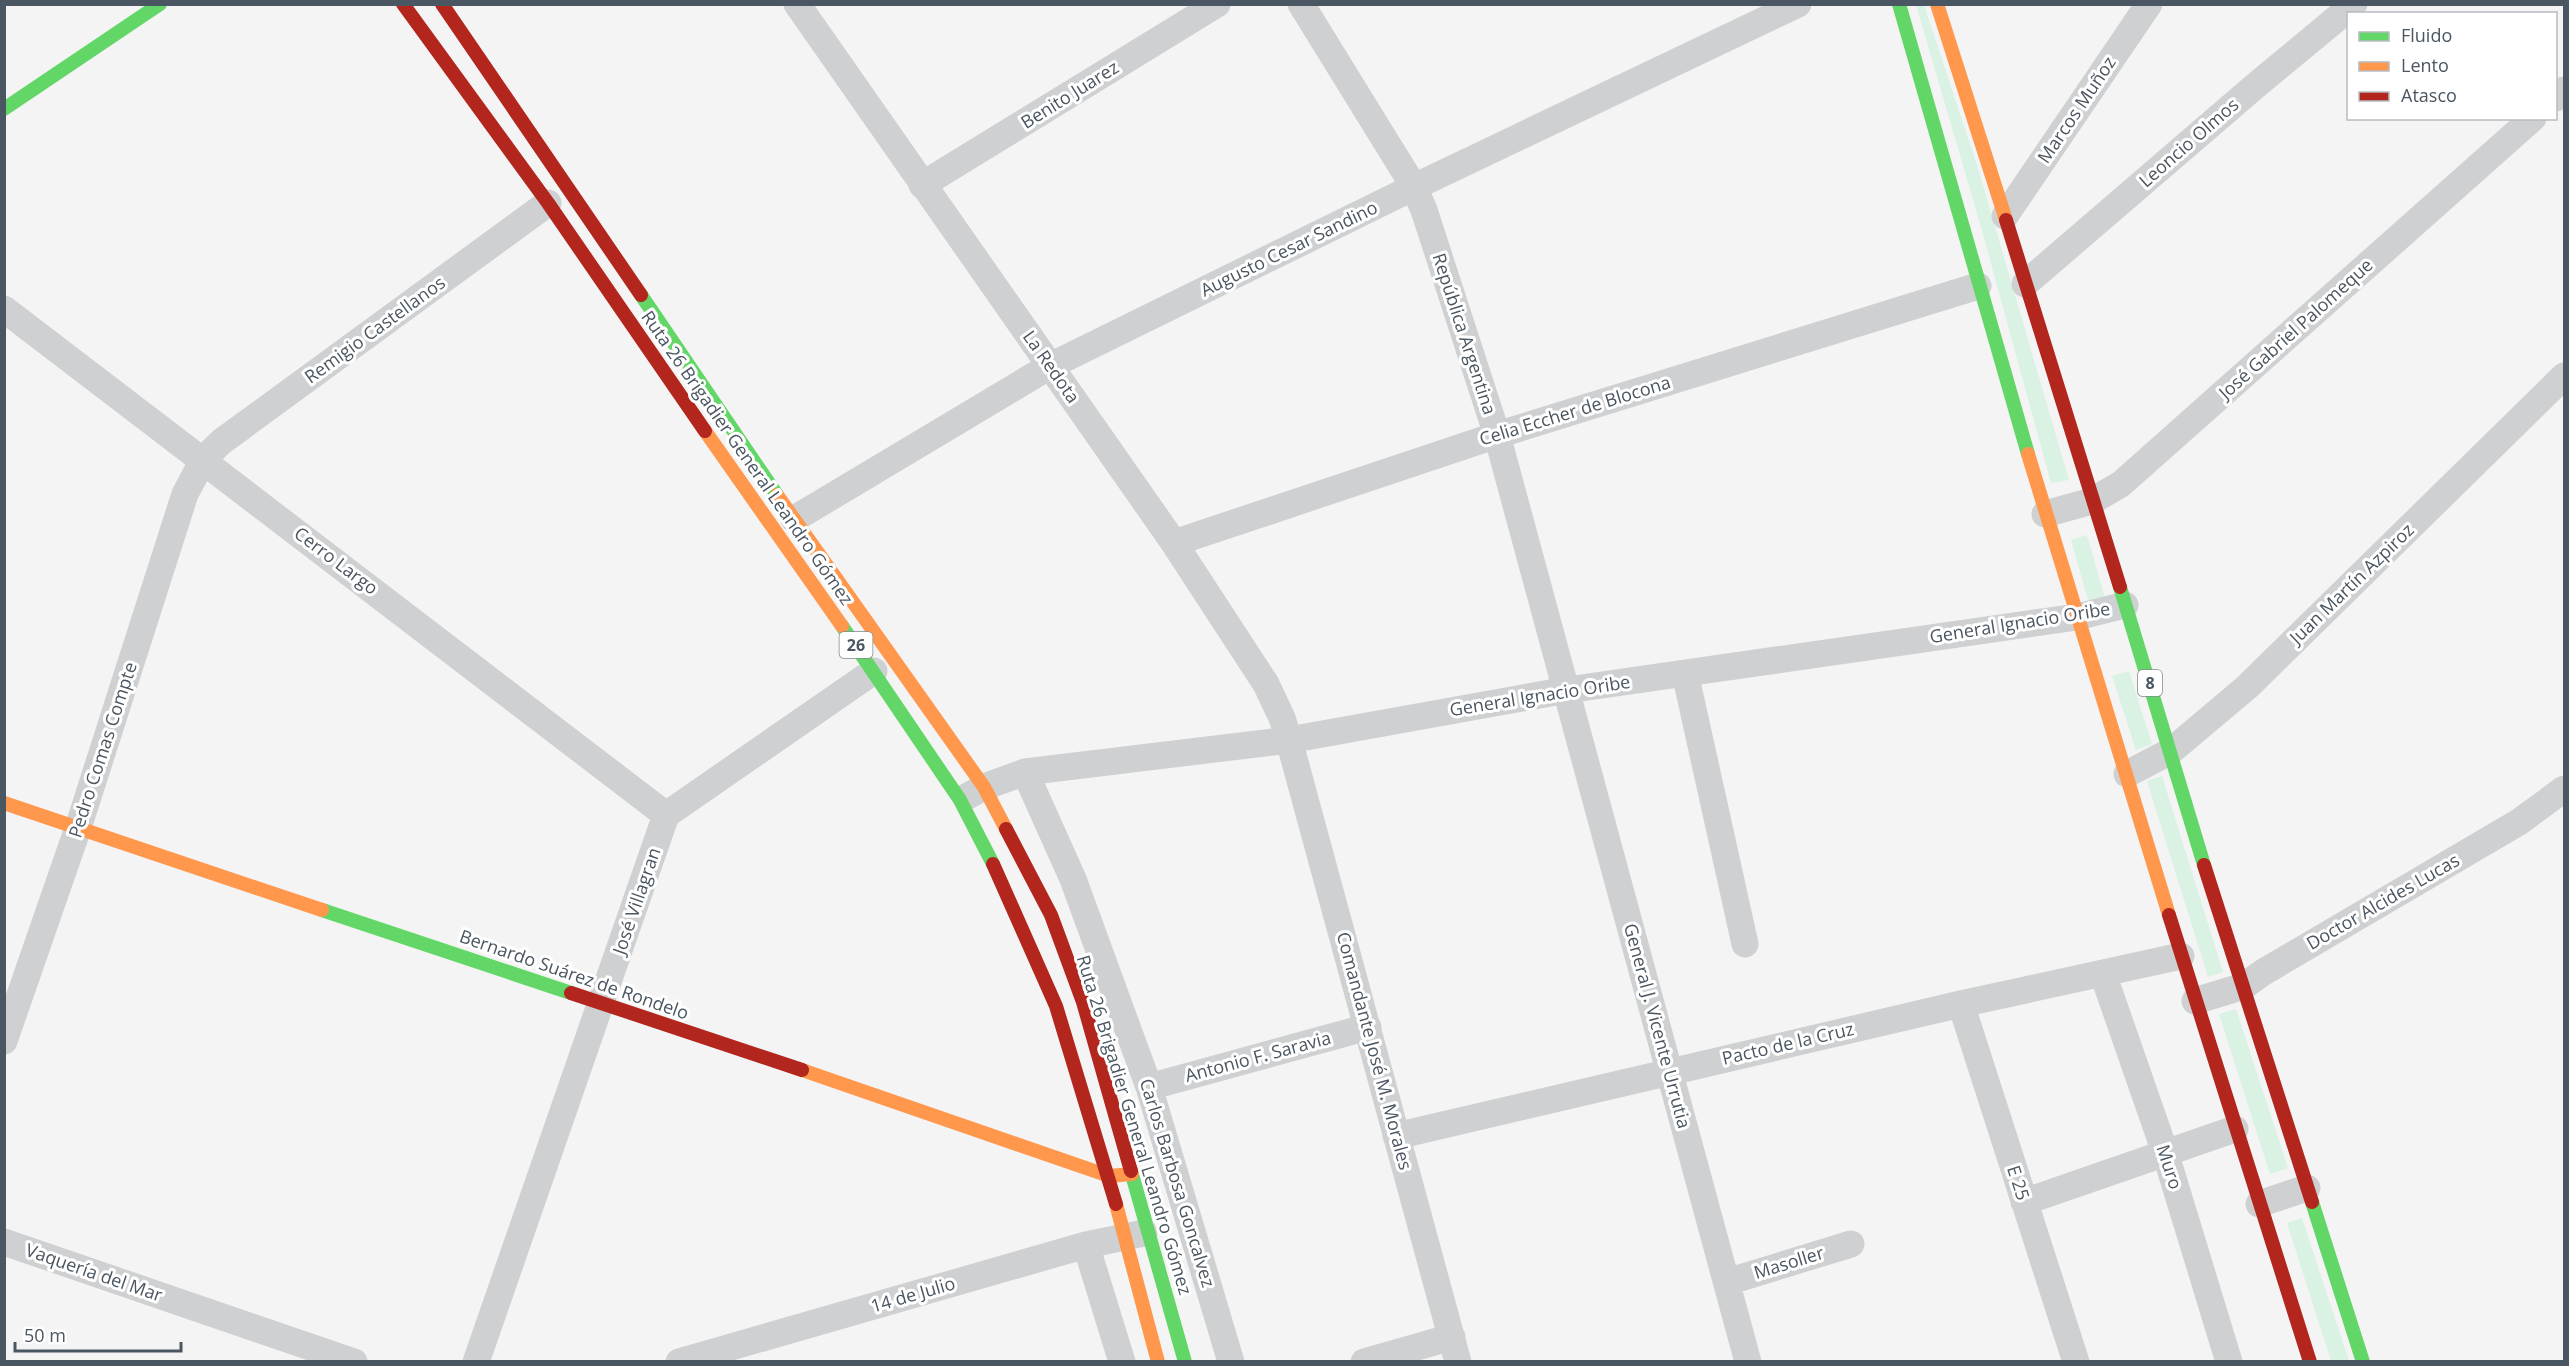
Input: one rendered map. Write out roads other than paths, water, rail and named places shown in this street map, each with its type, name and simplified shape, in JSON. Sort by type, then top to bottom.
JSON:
[{"type":"main road","points":[[4,110],[160,4]]},
{"type":"main road","name":"Ruta 26 Brigadier General Leandro Gómez","points":[[403,4],[548,203],[768,522],[874,671],[960,800],[993,866],[1056,1006],[1109,1176],[1136,1234],[1185,1362]]},
{"type":"main road","name":"Ruta 26 Brigadier General Leandro Gómez","points":[[442,4],[794,519],[984,787],[1051,915],[1083,1002],[1132,1174],[1136,1234],[1158,1362]]},
{"type":"main road","points":[[1899,4],[2045,514],[2127,774],[2195,1001],[2310,1362]]},
{"type":"main road","name":"8","points":[[1937,4],[2171,751],[2179,785],[2362,1362]]},
{"type":"main road","name":"Bernardo Suárez de Rondelo","points":[[4,803],[1030,1147],[1109,1176],[1132,1174]]},
{"type":"street","name":"La Redota","points":[[797,4],[1174,543],[1266,684],[1288,740]]},
{"type":"street","name":"Benito Juarez","points":[[922,185],[1217,4]]},
{"type":"street","name":"República Argentina","points":[[1301,4],[1414,187],[1497,435],[1567,690]]},
{"type":"street","name":"Augusto Cesar Sandino","points":[[794,519],[1050,366],[1414,187],[1798,4]]},
{"type":"street","name":"Marcos Muñoz","points":[[2005,216],[2149,4]]},
{"type":"street","name":"Leoncio Olmos","points":[[2025,284],[2354,4]]},
{"type":"street","name":"José Gabriel Palomeque","points":[[2045,514],[2092,501],[2121,484],[2531,120]]},
{"type":"street","name":"Remigio Castellanos","points":[[203,460],[222,442],[548,203]]},
{"type":"street","name":"Celia Eccher de Blocona","points":[[1174,543],[1497,435],[1978,286]]},
{"type":"street","name":"Cerro Largo","points":[[4,309],[666,815]]},
{"type":"street","name":"Juan Martín Azpiroz","points":[[2127,774],[2171,751],[2247,687],[2565,376]]},
{"type":"street","name":"Pedro Comas Compte","points":[[4,1041],[78,828],[185,494],[203,460]]},
{"type":"street","name":"General Ignacio Oribe","points":[[960,800],[984,787],[1024,772],[1288,740],[1567,690],[2077,617],[2125,605]]},
{"type":"street","points":[[666,815],[874,671]]},
{"type":"street","points":[[1685,673],[1745,944]]},
{"type":"street","name":"General J. Vicente Urrutia","points":[[1567,690],[1748,1362]]},
{"type":"street","name":"Comandante José M. Morales","points":[[1288,740],[1455,1349]]},
{"type":"street","name":"Carlos Barbosa Goncalvez","points":[[1024,772],[1073,879],[1149,1087],[1231,1362]]},
{"type":"street","name":"Doctor Alcides Lucas","points":[[2195,1001],[2244,986],[2262,973],[2519,822],[2565,789]]},
{"type":"street","name":"José Villagran","points":[[476,1362],[666,815]]},
{"type":"street","name":"Pacto de la Cruz","points":[[1396,1136],[1961,1004],[2181,956]]},
{"type":"street","name":"Muro","points":[[2103,974],[2164,1152],[2229,1362]]},
{"type":"street","name":"E 25","points":[[1961,1004],[2076,1362]]},
{"type":"street","name":"Antonio F. Saravia","points":[[1149,1087],[1368,1028]]},
{"type":"street","points":[[2024,1202],[2235,1129]]},
{"type":"street","points":[[2259,1204],[2307,1188]]},
{"type":"street","name":"14 de Julio","points":[[679,1362],[1086,1245],[1136,1234]]},
{"type":"street","name":"Vaquería del Mar","points":[[4,1242],[354,1362]]},
{"type":"street","name":"Masoller","points":[[1726,1282],[1851,1244]]},
{"type":"street","points":[[1086,1245],[1122,1362]]},
{"type":"street","points":[[1364,1362],[1455,1349]]}]
